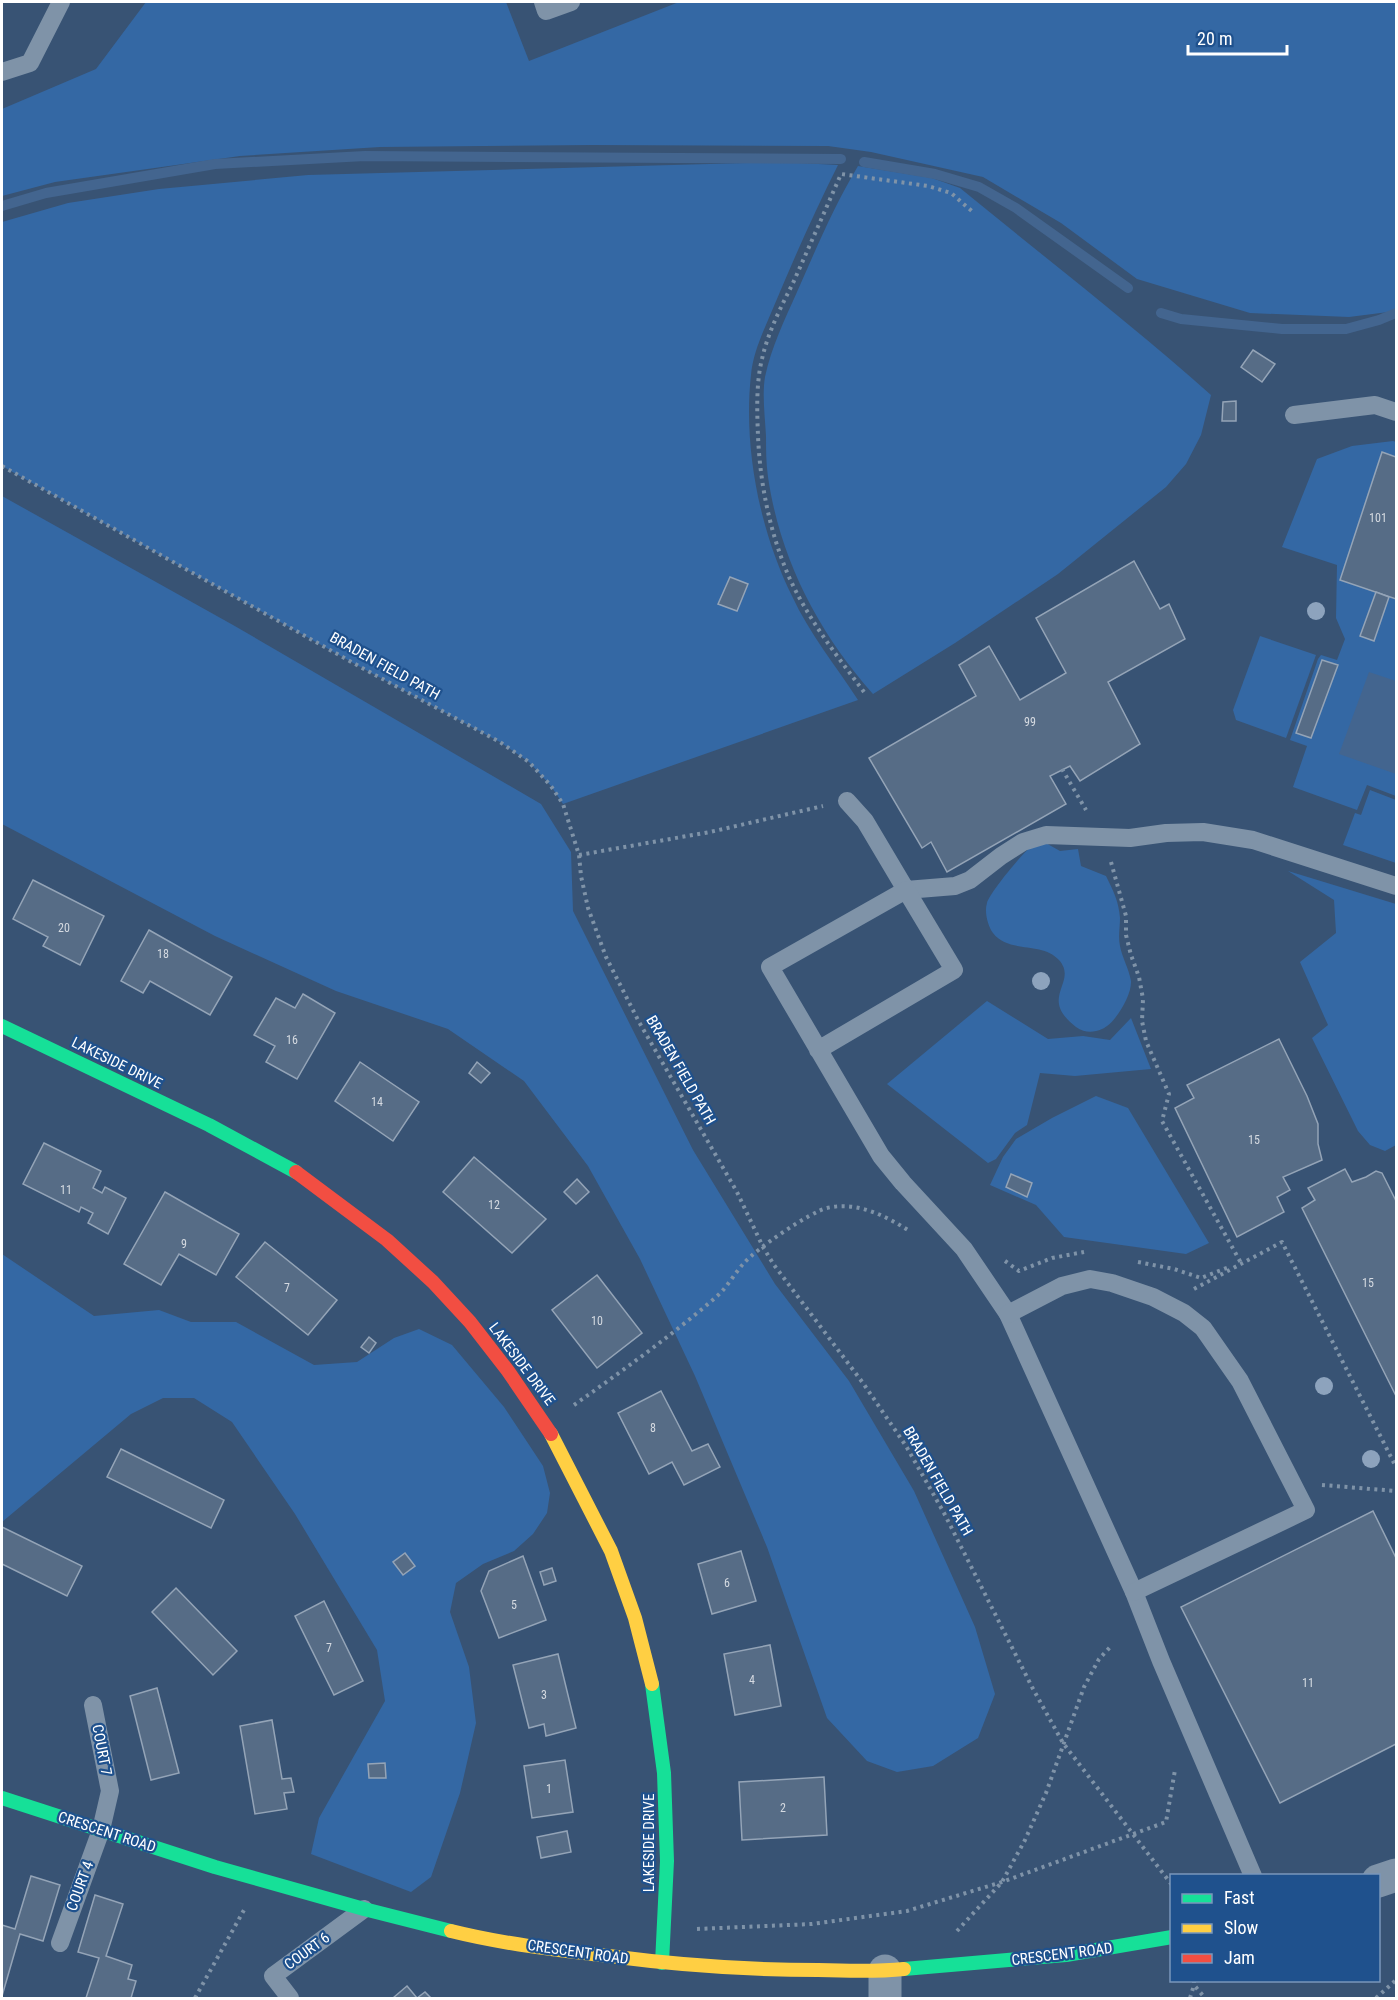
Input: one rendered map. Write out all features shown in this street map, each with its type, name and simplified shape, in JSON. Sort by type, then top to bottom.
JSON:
[{"type":"street","name":"LAKESIDE DRIVE","points":[[2,1026],[209,1125],[304,1178],[387,1240],[433,1282],[470,1322],[546,1424],[611,1551],[635,1618],[653,1687],[664,1773],[667,1861],[662,1963]]},
{"type":"street","name":"CRESCENT ROAD","points":[[2,1798],[215,1867],[364,1909],[475,1937],[662,1963],[769,1970],[885,1985],[948,1966],[1066,1955],[1170,1937]]},
{"type":"street","points":[[1380,1880],[1396,1875]]},
{"type":"lane","points":[[2,72],[30,63],[61,2]]},
{"type":"lane","points":[[543,2],[546,11],[571,2]]},
{"type":"lane","points":[[1294,415],[1375,405],[1396,412]]},
{"type":"lane","points":[[818,1050],[954,970],[865,821],[848,801]]},
{"type":"lane","points":[[1253,1874],[1161,1661],[1134,1592],[1008,1314],[964,1249],[881,1156],[770,967],[906,890],[955,886],[970,880],[1023,842],[1046,835],[1130,838],[1203,832],[1232,836],[1253,840],[1396,886]]},
{"type":"lane","points":[[1008,1314],[1062,1286],[1090,1279],[1113,1283],[1167,1303],[1184,1313],[1203,1328],[1240,1381],[1306,1510],[1134,1592]]},
{"type":"lane","name":"COURT 7","points":[[93,1705],[110,1791],[100,1830]]},
{"type":"lane","name":"COURT 4","points":[[60,1943],[100,1830]]},
{"type":"lane","name":"COURT 6","points":[[290,1998],[273,1976],[364,1909]]},
{"type":"path","points":[[864,692],[829,646],[811,617],[790,578],[777,545],[759,466],[758,382],[762,358],[775,322],[841,174],[928,186],[951,193],[974,213]]},
{"type":"path","name":"BRADEN FIELD PATH","points":[[2,466],[510,749],[529,762],[551,786],[563,804],[579,855],[588,908],[606,957],[639,1022],[737,1192],[763,1247],[774,1265],[863,1383],[906,1446],[944,1513],[1063,1743],[1170,1882]]},
{"type":"path","points":[[1062,770],[1103,838],[1119,885],[1126,916],[1126,935],[1143,999],[1142,1021],[1146,1041],[1169,1094],[1162,1121],[1241,1263]]},
{"type":"path","points":[[579,855],[710,831],[848,801]]},
{"type":"path","points":[[546,1424],[660,1342],[718,1296],[746,1261],[811,1215],[825,1208],[839,1206],[876,1211],[912,1233]]},
{"type":"path","points":[[1167,1303],[1282,1242],[1396,1467]]},
{"type":"path","points":[[1339,1487],[1396,1491]]},
{"type":"path","points":[[948,1966],[948,1946],[958,1928],[1002,1882],[1024,1840],[1046,1793],[1084,1687],[1099,1659],[1112,1645]]},
{"type":"path","points":[[696,1929],[812,1924],[907,1911],[1002,1882],[1166,1822],[1175,1770]]},
{"type":"path","points":[[195,1998],[246,1906]]},
{"type":"path","points":[[1376,1998],[1396,1980]]},
{"type":"path","points":[[1191,1998],[1194,1983]]},
{"type":"path","points":[[1194,1983],[1205,1998]]},
{"type":"shaded area","points":[[146,2],[506,2],[529,61],[679,2],[1396,2],[1396,311],[1349,317],[1250,313],[1137,279],[1061,223],[983,177],[871,152],[828,146],[380,147],[240,156],[55,182],[2,196],[2,109],[96,69]]},
{"type":"shaded area","points":[[780,162],[838,165],[789,270],[754,357],[749,403],[756,488],[771,545],[792,596],[806,623],[858,700],[563,804],[551,786],[529,762],[500,742],[364,669],[2,466],[2,222],[68,203],[159,189],[308,175]]},
{"type":"shaded area","points":[[858,166],[932,178],[960,188],[1211,395],[1201,435],[1186,464],[1166,487],[1058,574],[955,643],[873,694],[853,670],[819,620],[792,565],[782,537],[768,477],[764,399],[765,377],[779,334],[826,228]]},
{"type":"shaded area","points":[[1396,442],[1396,796],[1367,785],[1357,810],[1293,787],[1307,746],[1290,740],[1318,659],[1321,655],[1337,660],[1345,639],[1336,618],[1337,565],[1282,547],[1317,459],[1352,446]]},
{"type":"shaded area","points":[[2,496],[233,625],[541,804],[571,852],[573,911],[693,1150],[775,1284],[849,1381],[914,1491],[975,1627],[995,1694],[978,1738],[933,1766],[897,1772],[867,1761],[827,1718],[767,1547],[695,1376],[640,1259],[588,1166],[524,1081],[448,1029],[336,991],[215,936],[2,824]]},
{"type":"shaded area","points":[[1260,636],[1316,655],[1286,738],[1236,720],[1233,710]]},
{"type":"shaded area","points":[[1369,672],[1396,681],[1396,774],[1339,754]]},
{"type":"shaded area","points":[[1370,790],[1396,800],[1396,863],[1343,845],[1355,813],[1361,815]]},
{"type":"shaded area","points":[[1044,842],[1060,851],[1078,849],[1081,866],[1106,876],[1117,901],[1120,918],[1119,943],[1131,987],[1117,1015],[1107,1026],[1099,1030],[1089,1032],[1083,1030],[1076,1027],[1065,1016],[1059,999],[1065,976],[1064,968],[1059,960],[1044,951],[1016,946],[1000,939],[993,933],[988,923],[986,907],[989,898],[1028,850],[1035,844]]},
{"type":"shaded area","points":[[1288,871],[1396,904],[1396,1145],[1385,1151],[1370,1145],[1358,1131],[1312,1038],[1328,1025],[1300,962],[1336,933],[1334,900]]},
{"type":"shaded area","points":[[987,1001],[1048,1039],[1083,1036],[1110,1040],[1131,1018],[1151,1069],[1075,1076],[1040,1073],[1027,1125],[1015,1133],[996,1159],[988,1163],[887,1084]]},
{"type":"shaded area","points":[[1096,1096],[1128,1108],[1209,1243],[1186,1254],[1064,1237],[1036,1205],[990,1185],[1003,1157],[1016,1139]]},
{"type":"shaded area","points":[[2,1254],[94,1316],[159,1310],[191,1322],[236,1322],[314,1365],[357,1362],[394,1338],[419,1329],[452,1345],[504,1407],[543,1466],[550,1493],[547,1513],[533,1534],[514,1551],[483,1564],[456,1583],[450,1612],[469,1667],[476,1723],[460,1793],[431,1877],[411,1892],[311,1854],[319,1818],[385,1701],[377,1650],[295,1514],[232,1422],[194,1398],[163,1398],[131,1414],[2,1522]]},
{"type":"building","points":[[1253,350],[1275,364],[1262,382],[1241,367]]},
{"type":"building","points":[[1236,401],[1236,421],[1222,421],[1223,402]]},
{"type":"building","points":[[1382,452],[1396,457],[1396,599],[1340,580]]},
{"type":"building","points":[[1134,561],[1160,609],[1169,604],[1185,639],[1108,682],[1140,744],[1080,781],[1070,766],[1050,776],[1066,804],[947,872],[931,842],[922,848],[869,758],[976,696],[959,665],[989,646],[1020,700],[1066,673],[1036,618]]},
{"type":"building","points":[[730,577],[748,584],[737,611],[718,604]]},
{"type":"building","points":[[1376,592],[1389,597],[1374,641],[1360,636]]},
{"type":"building","points":[[1322,660],[1338,665],[1311,738],[1296,733]]},
{"type":"building","points":[[33,880],[104,916],[80,965],[43,946],[48,937],[13,919]]},
{"type":"building","points":[[149,930],[232,977],[210,1015],[150,981],[143,993],[121,981]]},
{"type":"building","points":[[303,994],[335,1013],[297,1079],[266,1062],[275,1046],[254,1035],[276,998],[295,1008]]},
{"type":"building","points":[[1279,1039],[1318,1124],[1318,1144],[1322,1160],[1283,1177],[1290,1190],[1277,1197],[1284,1212],[1237,1237],[1175,1108],[1194,1098],[1187,1085]]},
{"type":"building","points":[[360,1062],[419,1102],[393,1141],[335,1101]]},
{"type":"building","points":[[477,1062],[490,1073],[481,1083],[469,1073]]},
{"type":"building","points":[[44,1143],[101,1171],[93,1188],[102,1193],[105,1187],[126,1198],[108,1234],[88,1223],[93,1213],[81,1207],[79,1212],[23,1184]]},
{"type":"building","points":[[474,1157],[546,1219],[512,1253],[443,1192]]},
{"type":"building","points":[[1345,1169],[1352,1182],[1376,1171],[1382,1173],[1396,1201],[1396,1396],[1302,1208],[1315,1200],[1308,1188]]},
{"type":"building","points":[[1011,1174],[1032,1183],[1027,1197],[1006,1187]]},
{"type":"building","points":[[577,1179],[589,1192],[576,1204],[564,1192]]},
{"type":"building","points":[[165,1192],[239,1234],[216,1275],[179,1254],[161,1285],[124,1264]]},
{"type":"building","points":[[265,1242],[337,1300],[308,1335],[236,1277]]},
{"type":"building","points":[[597,1275],[642,1333],[597,1368],[552,1310]]},
{"type":"building","points":[[369,1337],[376,1343],[369,1353],[361,1347]]},
{"type":"building","points":[[661,1391],[692,1451],[708,1444],[720,1467],[684,1485],[672,1462],[649,1474],[618,1413]]},
{"type":"building","points":[[121,1449],[224,1500],[211,1528],[107,1477]]},
{"type":"building","points":[[1373,1511],[1396,1558],[1396,1744],[1280,1803],[1181,1607]]},
{"type":"building","points":[[2,1527],[82,1566],[67,1596],[2,1564]]},
{"type":"building","points":[[741,1551],[756,1601],[712,1614],[698,1564]]},
{"type":"building","points":[[405,1553],[415,1566],[403,1575],[393,1562]]},
{"type":"building","points":[[523,1556],[546,1620],[499,1638],[481,1591],[489,1571]]},
{"type":"building","points":[[552,1568],[556,1581],[544,1585],[540,1572]]},
{"type":"building","points":[[176,1588],[237,1651],[213,1675],[152,1612]]},
{"type":"building","points":[[324,1601],[363,1681],[334,1695],[295,1616]]},
{"type":"building","points":[[770,1645],[781,1706],[735,1715],[724,1654]]},
{"type":"building","points":[[558,1654],[576,1728],[546,1736],[544,1724],[529,1728],[513,1665]]},
{"type":"building","points":[[157,1688],[179,1773],[151,1780],[130,1696]]},
{"type":"building","points":[[272,1720],[282,1779],[291,1778],[294,1792],[284,1793],[287,1809],[255,1814],[240,1726]]},
{"type":"building","points":[[565,1760],[573,1812],[532,1818],[524,1766]]},
{"type":"building","points":[[385,1763],[386,1778],[369,1778],[368,1764]]},
{"type":"building","points":[[824,1777],[827,1835],[742,1840],[739,1782]]},
{"type":"building","points":[[567,1831],[571,1852],[541,1858],[537,1837]]},
{"type":"building","points":[[31,1876],[60,1885],[43,1941],[20,1934],[2,1996],[2,1925],[15,1929]]},
{"type":"building","points":[[95,1895],[123,1904],[106,1956],[132,1965],[128,1979],[136,1981],[131,1998],[86,1998],[99,1958],[78,1952]]},
{"type":"building","points":[[407,1986],[417,1998],[393,1998]]},
{"type":"building","points":[[425,1992],[431,1998],[417,1998]]},
{"type":"waterway","points":[[2,206],[46,193],[215,164],[365,156],[841,159]]},
{"type":"waterway","points":[[864,162],[935,174],[979,187],[1016,208],[1128,288]]},
{"type":"waterway","points":[[1161,313],[1181,319],[1282,329],[1346,329],[1396,313]]},
{"type":"traffic: fast","points":[[2,1026],[209,1125],[296,1172]]},
{"type":"traffic: fast","points":[[652,1684],[664,1773],[667,1861],[662,1963]]},
{"type":"traffic: fast","points":[[2,1798],[215,1867],[451,1931]]},
{"type":"traffic: fast","points":[[904,1969],[1066,1955],[1170,1937]]},
{"type":"traffic: slow","points":[[551,1434],[611,1551],[635,1618],[652,1684]]},
{"type":"traffic: slow","points":[[451,1931],[530,1946],[687,1964],[792,1970],[883,1971],[904,1969]]},
{"type":"traffic: jam","points":[[296,1172],[387,1240],[433,1282],[470,1322],[508,1371],[551,1434]]}]
